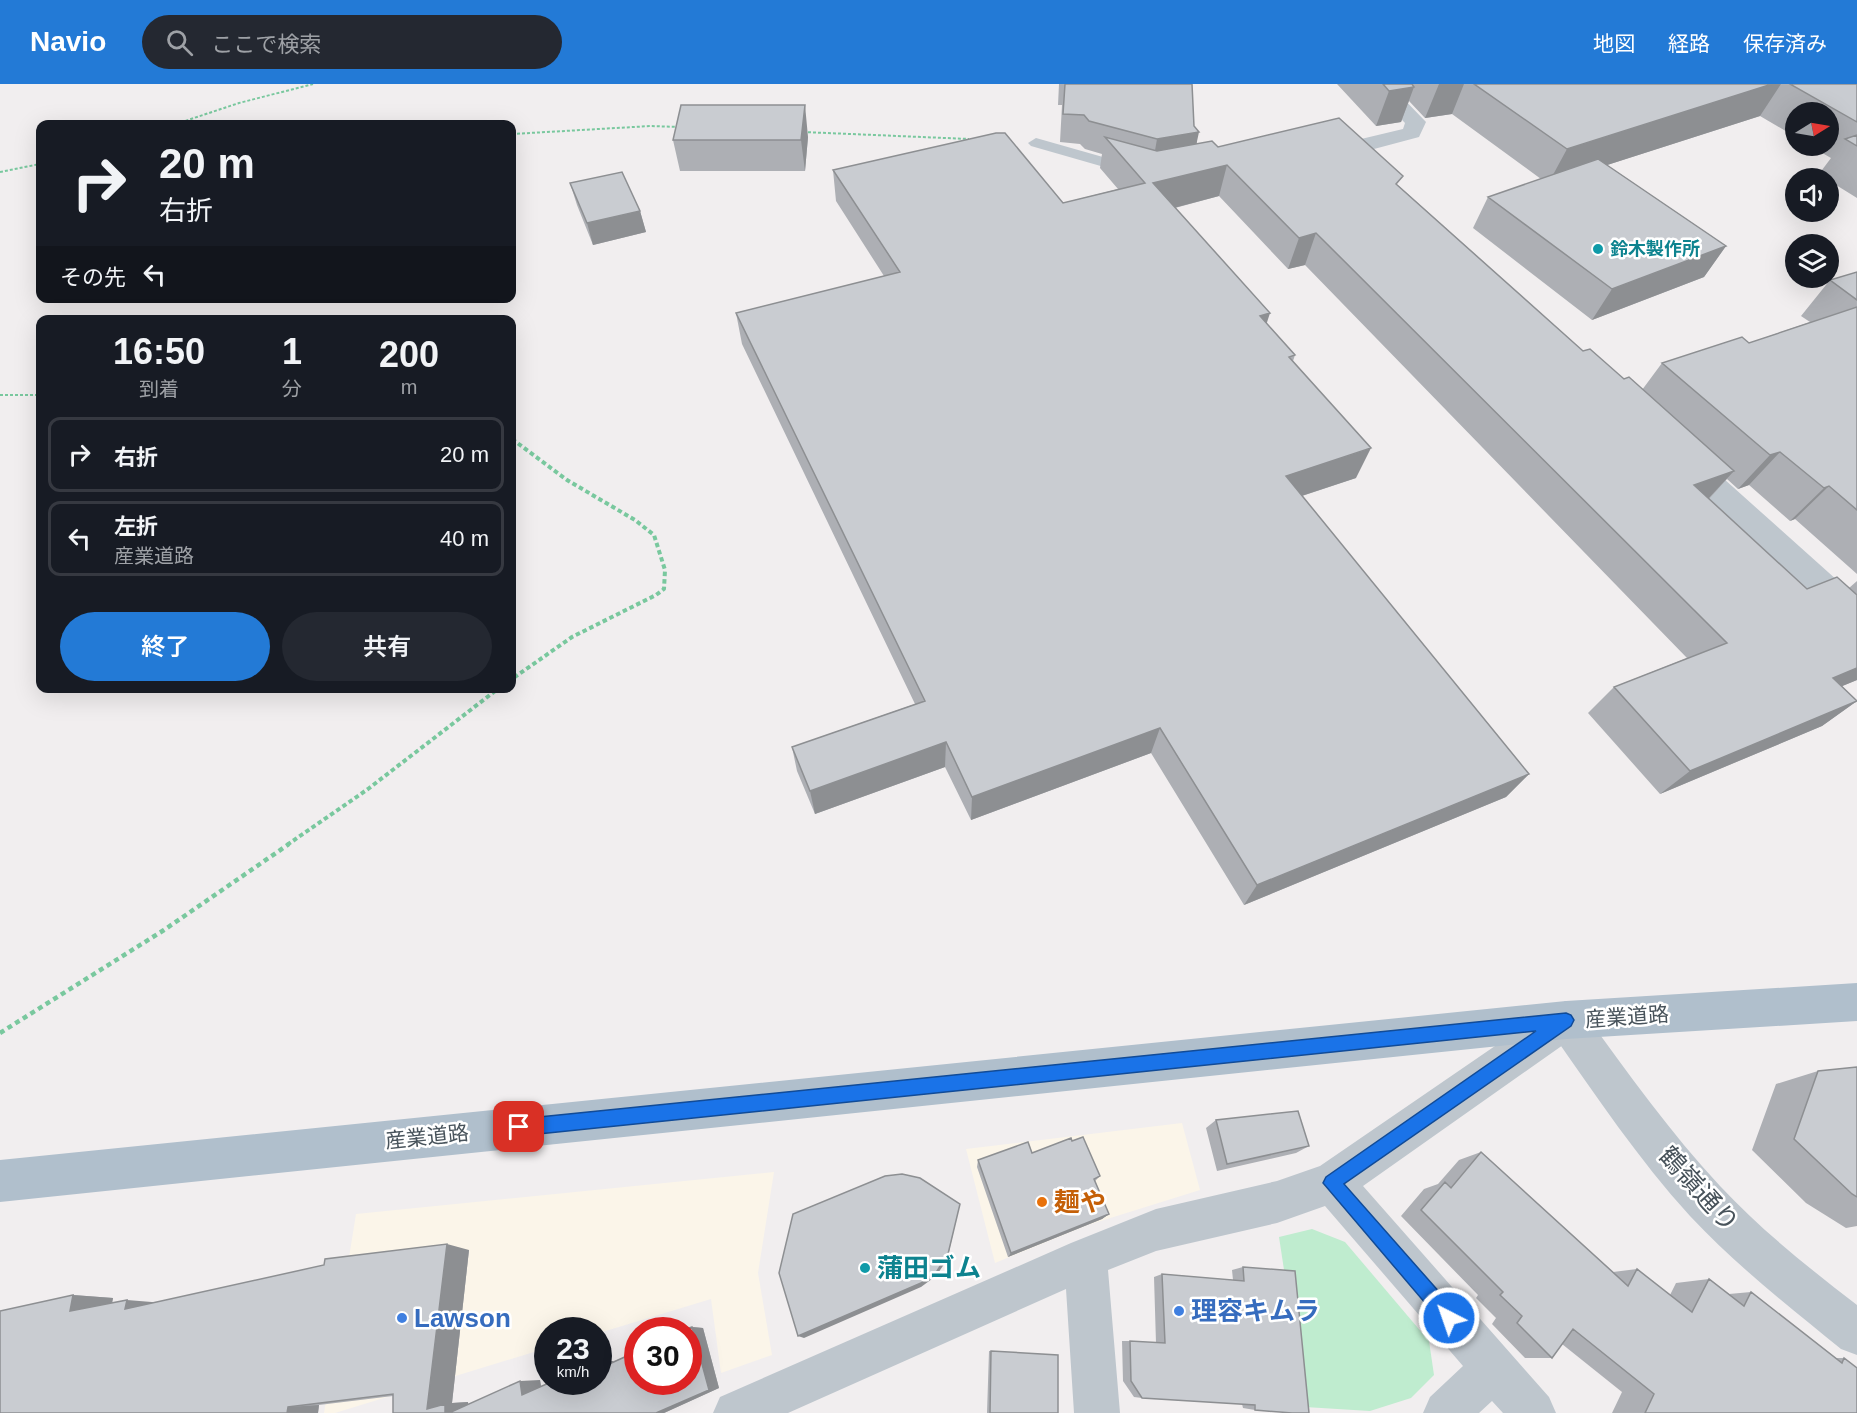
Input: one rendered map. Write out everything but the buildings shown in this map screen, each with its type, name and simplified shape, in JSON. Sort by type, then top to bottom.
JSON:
[{"type":"main road","name":"産業道路","points":[[0,1181],[1566,1020],[1857,1002]]},
{"type":"street","points":[[1367,84],[1390,96],[1416,122],[1412,133],[1339,145],[1377,180]]},
{"type":"street","points":[[1671,448],[1857,616]]},
{"type":"street","points":[[745,1411],[1086,1258],[1156,1230],[1276,1202],[1332,1183],[1566,1020]]},
{"type":"street","name":"鶴嶺通り","points":[[1566,1020],[1617,1092],[1688,1182],[1775,1268],[1857,1333]]},
{"type":"street","points":[[1332,1183],[1533,1413]]},
{"type":"street","points":[[1086,1258],[1096,1413]]},
{"type":"street","points":[[1446,1413],[1494,1368]]},
{"type":"lane","points":[[1036,143],[1152,175]]},
{"type":"path","points":[[189,120],[313,84]]},
{"type":"path","points":[[516,134],[651,126],[686,127]]},
{"type":"path","points":[[802,132],[1036,143]]},
{"type":"path","points":[[0,172],[36,165]]},
{"type":"path","points":[[0,395],[36,395]]},
{"type":"path","points":[[516,442],[567,480],[635,520],[654,536],[665,570],[664,589],[654,597],[591,626],[545,653],[516,676]]},
{"type":"path","points":[[0,1033],[183,917],[368,789],[493,693]]},
{"type":"shaded area","name":"麺や","points":[[1182,1123],[1200,1190],[1088,1225],[995,1263],[966,1149]]},
{"type":"shaded area","points":[[774,1172],[758,1273],[772,1355],[721,1373],[711,1299],[652,1317],[624,1317],[624,1325],[612,1329],[612,1317],[534,1317],[534,1352],[335,1413],[324,1413],[356,1214]]},
{"type":"green space","points":[[1312,1229],[1345,1242],[1429,1341],[1434,1375],[1411,1398],[1370,1411],[1305,1407],[1279,1237]]},
{"type":"place","name":"鈴木製作所","points":[[1598,249]]},
{"type":"place","name":"麺や","points":[[1042,1202]]},
{"type":"place","name":"蒲田ゴム","points":[[865,1268]]},
{"type":"place","name":"理容キムラ","points":[[1179,1311]]},
{"type":"place","name":"Lawson","points":[[402,1318]]},
{"type":"route","points":[[519,1127],[1566,1020],[1332,1183],[1449,1318]]}]
